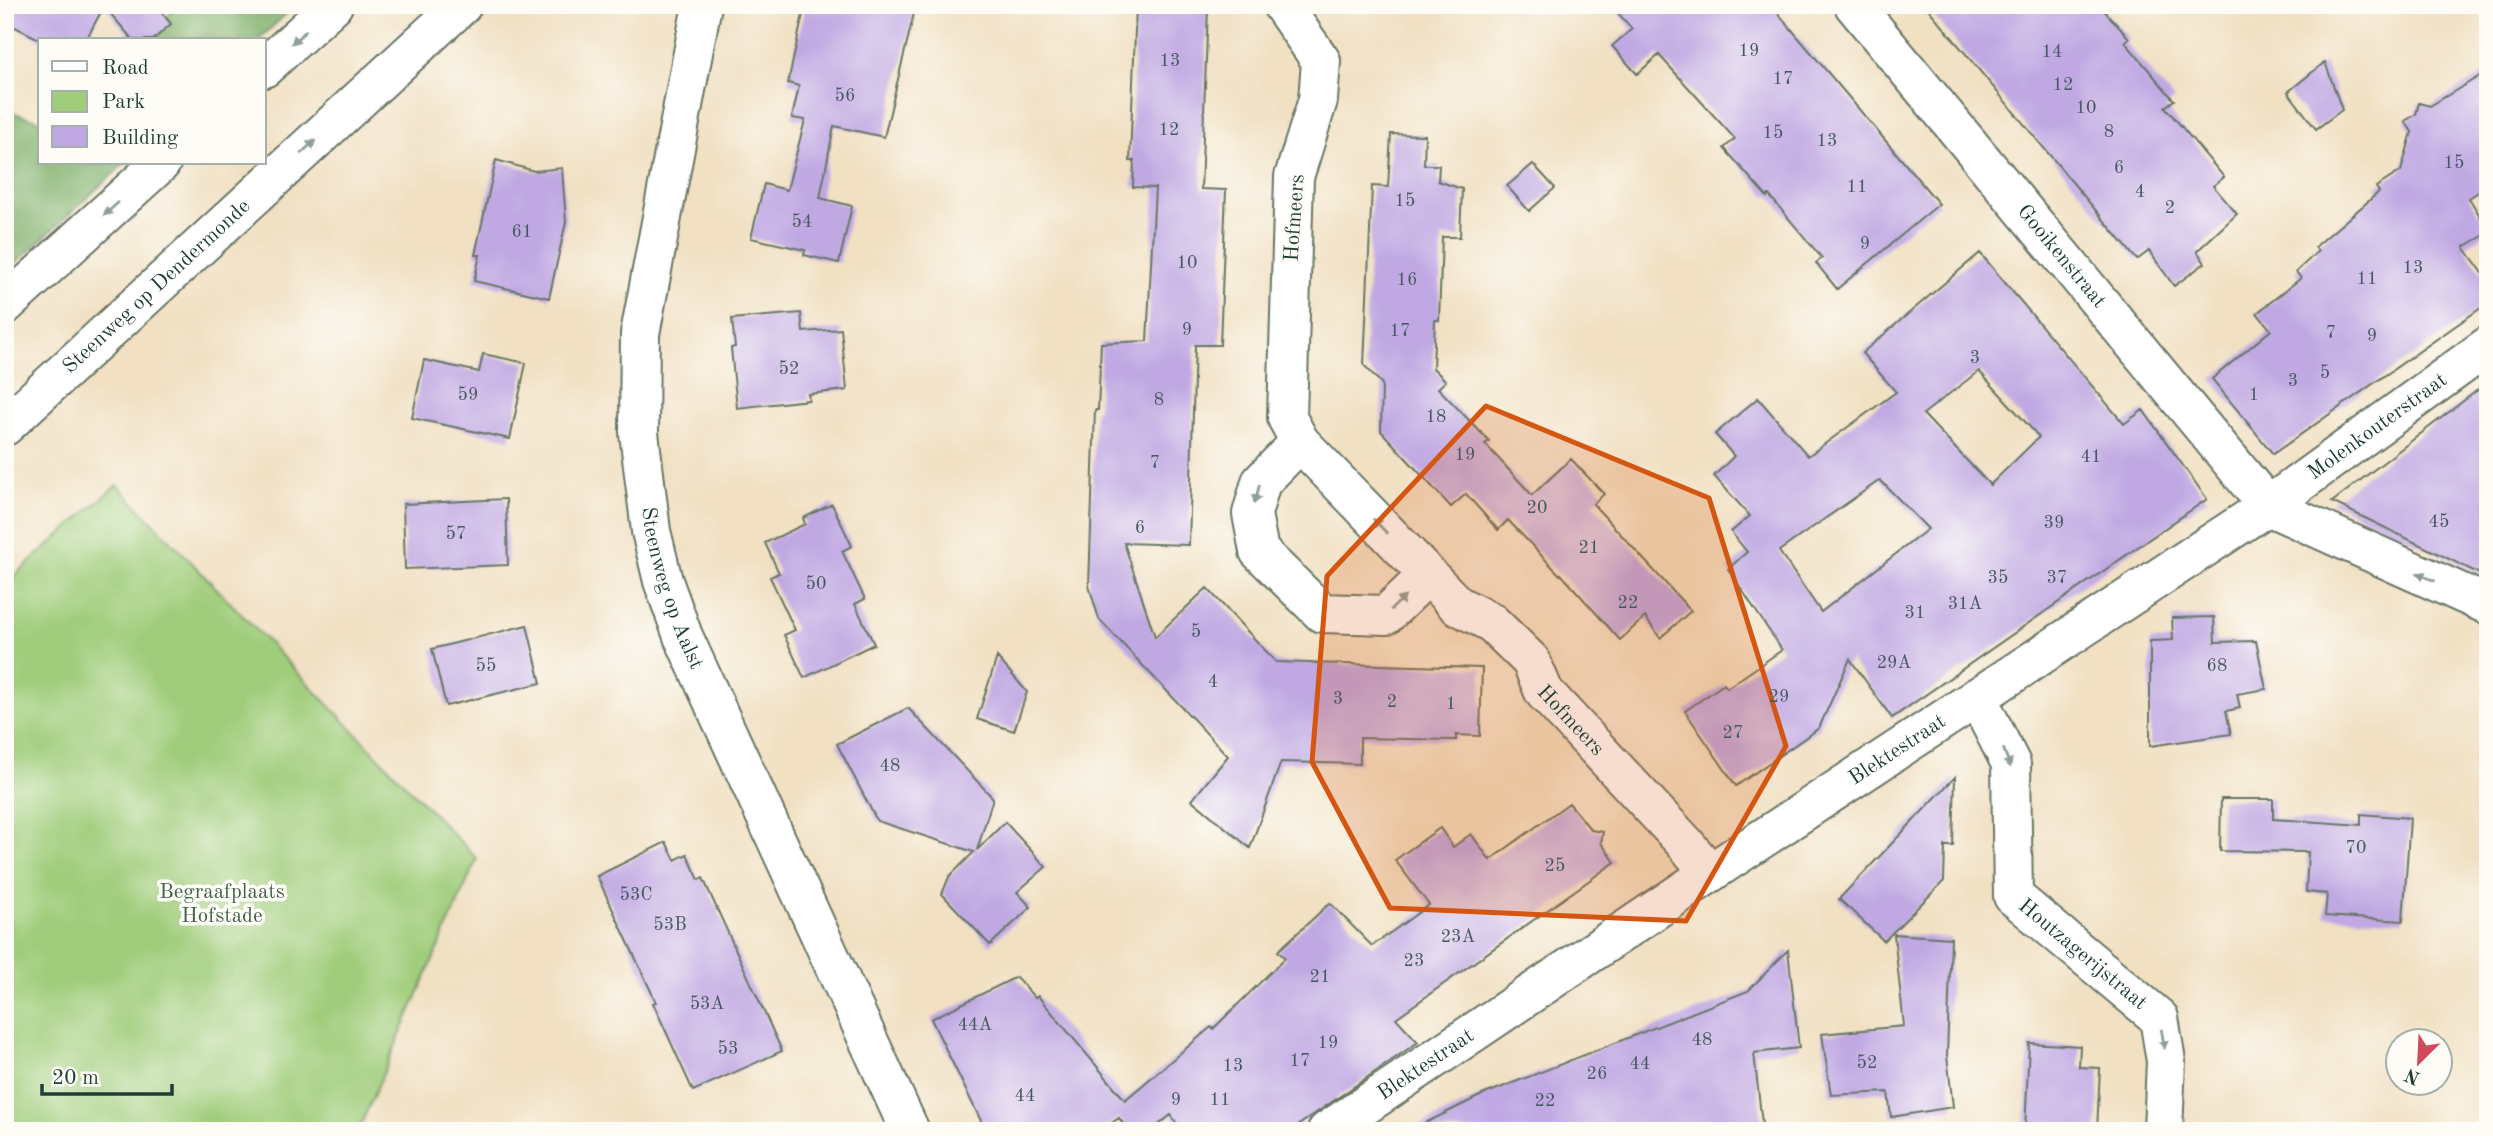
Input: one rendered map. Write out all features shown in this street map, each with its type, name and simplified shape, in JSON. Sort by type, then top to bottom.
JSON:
[{"type":"street","points":[[266,66],[333,5]]},
{"type":"street","name":"Steenweg op Dendermonde","points":[[5,426],[462,5]]},
{"type":"street","name":"Steenweg op Aalst","points":[[702,5],[640,334],[639,433],[651,531],[663,581],[683,636],[910,1131]]},
{"type":"street","name":"Hofmeers","points":[[1282,5],[1321,61],[1318,100],[1294,177],[1287,418],[1300,442],[1457,606],[1492,622],[1531,661],[1544,692],[1710,873]]},
{"type":"street","name":"Gooikenstraat","points":[[1854,5],[2267,506]]},
{"type":"street","points":[[5,305],[160,164]]},
{"type":"street","name":"Molenkouterstraat","points":[[2267,506],[2488,346]]},
{"type":"street","points":[[1300,442],[1261,482],[1252,514],[1259,551],[1322,613],[1386,615],[1428,575]]},
{"type":"street","points":[[2267,506],[2488,605]]},
{"type":"street","name":"Blektestraat","points":[[1327,1131],[1710,873],[2267,506]]},
{"type":"street","name":"Houtzagerijstraat","points":[[1978,697],[2011,764],[2013,896],[2159,1018],[2166,1061],[2163,1131]]},
{"type":"highlighted area","points":[[1486,406],[1709,498],[1786,746],[1686,921],[1390,908],[1312,762],[1327,576]]},
{"type":"green space","points":[[179,5],[296,5],[260,38],[155,38],[172,24],[166,17]]},
{"type":"green space","points":[[5,110],[38,120],[38,164],[124,164],[5,273]]},
{"type":"green space","name":"Begraafplaats Hofstade","points":[[117,485],[477,859],[358,1131],[5,1131],[5,584]]},
{"type":"building","points":[[5,5],[156,5],[171,24],[155,38],[131,38],[104,6],[87,38],[38,38],[5,22]]},
{"type":"building","points":[[805,5],[916,5],[884,137],[834,126],[820,198],[852,206],[839,263],[804,255],[805,250],[751,238],[764,184],[787,190],[805,120],[792,118],[799,86],[788,83]]},
{"type":"building","points":[[1136,5],[1202,5],[1208,8],[1201,189],[1226,190],[1220,345],[1195,345],[1189,545],[1124,543],[1155,637],[1207,588],[1276,662],[1482,668],[1480,736],[1456,735],[1456,740],[1360,738],[1360,764],[1281,762],[1250,848],[1192,800],[1228,756],[1099,619],[1089,586],[1095,410],[1098,410],[1101,343],[1147,341],[1155,188],[1133,187],[1134,161],[1130,161]]},
{"type":"building","points":[[1611,5],[1771,5],[1939,204],[1837,289],[1816,263],[1822,258],[1769,195],[1767,197],[1724,148],[1735,139],[1659,55],[1637,74],[1612,46],[1632,29]]},
{"type":"building","points":[[1925,5],[2099,5],[2129,38],[2125,42],[2174,100],[2165,107],[2224,177],[2213,186],[2237,214],[2197,251],[2205,263],[2174,286],[2149,251],[2137,260]]},
{"type":"building","points":[[2325,62],[2342,110],[2316,129],[2288,92]]},
{"type":"building","points":[[2488,71],[2488,186],[2469,198],[2488,233],[2464,247],[2488,280],[2488,303],[2273,454],[2212,379],[2271,330],[2257,313],[2301,278],[2296,272],[2318,251],[2315,247],[2379,192],[2376,187],[2401,171],[2412,132],[2405,121],[2416,114],[2419,103],[2430,106]]},
{"type":"building","points":[[1391,134],[1425,135],[1424,165],[1439,165],[1438,181],[1462,189],[1460,237],[1442,237],[1439,320],[1435,320],[1433,368],[1446,381],[1438,388],[1489,441],[1485,444],[1532,495],[1571,459],[1604,494],[1593,504],[1691,611],[1660,638],[1645,617],[1620,640],[1508,520],[1498,530],[1466,494],[1451,507],[1381,431],[1382,384],[1364,365],[1372,186],[1388,187]]},
{"type":"building","points":[[496,160],[534,171],[562,168],[566,222],[549,298],[474,281],[480,255],[475,255]]},
{"type":"building","points":[[1533,164],[1555,188],[1529,211],[1507,186]]},
{"type":"building","points":[[1980,253],[2124,424],[2143,410],[2207,499],[1892,718],[1850,659],[1819,728],[1736,786],[1685,711],[1724,684],[1727,688],[1782,650],[1728,569],[1747,552],[1731,532],[1750,516],[1714,476],[1734,456],[1715,434],[1758,398],[1808,456],[1896,392],[1862,353]],"holes":[[[1979,371],[2039,437],[1990,485],[1923,414]],[[1880,480],[1928,529],[1821,612],[1779,551]]]},
{"type":"building","points":[[801,313],[803,332],[841,329],[847,390],[808,394],[809,400],[737,408],[731,348],[735,347],[732,319]]},
{"type":"building","points":[[483,354],[526,363],[510,439],[412,418],[424,360],[479,372]]},
{"type":"building","points":[[2488,382],[2488,578],[2332,502]]},
{"type":"building","points":[[506,499],[508,565],[405,569],[403,504]]},
{"type":"building","points":[[832,504],[852,546],[842,551],[865,599],[855,604],[874,644],[804,678],[784,635],[795,630],[770,577],[779,573],[765,543],[805,524],[803,518]]},
{"type":"building","points":[[2214,617],[2215,642],[2256,641],[2266,689],[2237,694],[2240,708],[2226,711],[2231,734],[2150,746],[2150,641],[2173,640],[2172,618]]},
{"type":"building","points":[[527,625],[541,683],[446,706],[432,649]]},
{"type":"building","points":[[997,657],[1027,692],[1014,731],[977,719]]},
{"type":"building","points":[[908,708],[993,798],[977,850],[1005,822],[1046,867],[1017,892],[1031,907],[990,945],[942,894],[949,877],[974,852],[877,821],[837,744]]},
{"type":"building","points":[[1955,777],[1953,846],[1945,846],[1944,881],[1884,941],[1839,899]]},
{"type":"building","points":[[2221,799],[2273,799],[2273,819],[2361,825],[2361,814],[2410,818],[2403,921],[2325,916],[2327,894],[2306,892],[2308,852],[2220,851]]},
{"type":"building","points":[[1569,803],[1591,830],[1603,832],[1601,843],[1615,862],[1396,1018],[1418,1042],[1290,1131],[1182,1131],[1171,1115],[1151,1131],[1128,1131],[1119,1118],[1100,1131],[986,1131],[931,1019],[1016,977],[1035,998],[1038,996],[1125,1100],[1211,1027],[1213,1029],[1285,958],[1278,951],[1330,903],[1372,946],[1429,905],[1395,860],[1440,828],[1453,847],[1471,834],[1490,860]]},
{"type":"building","points":[[666,842],[675,860],[687,854],[699,880],[703,878],[782,1051],[693,1091],[653,1003],[656,1002],[597,876]]},
{"type":"building","points":[[1894,934],[1951,938],[1947,1056],[1953,1107],[1891,1117],[1888,1092],[1831,1095],[1822,1034],[1904,1026]]},
{"type":"building","points":[[1788,950],[1799,1048],[1754,1053],[1762,1124],[1731,1131],[1409,1131],[1482,1095],[1748,991]]},
{"type":"building","points":[[2029,1043],[2080,1046],[2079,1067],[2100,1068],[2097,1131],[2025,1131]]}]
